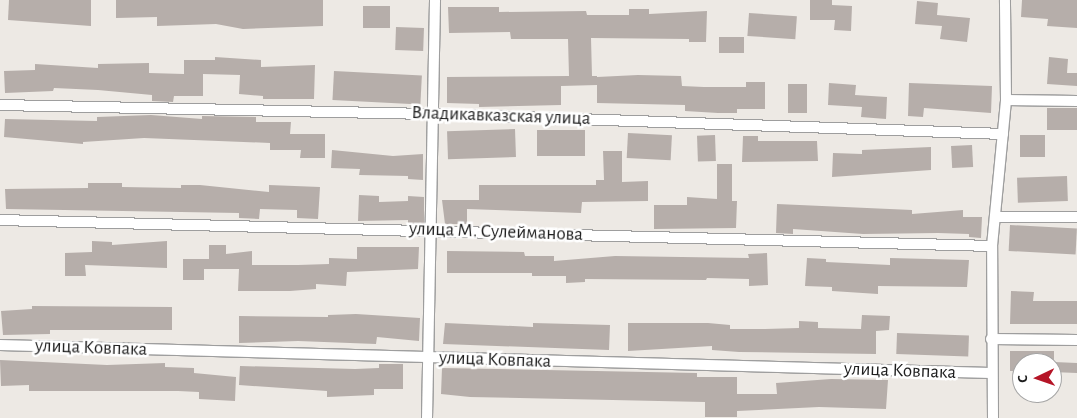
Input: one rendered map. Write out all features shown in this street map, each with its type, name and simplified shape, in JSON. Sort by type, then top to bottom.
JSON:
[{"type":"street","points":[[427,418],[436,0]]},
{"type":"street","points":[[993,418],[991,373],[992,246],[1006,100],[1005,0]]},
{"type":"street","points":[[1006,100],[1077,101]]},
{"type":"street","name":"Владикавказская улица","points":[[0,105],[434,114],[1002,134]]},
{"type":"street","points":[[995,217],[1077,217]]},
{"type":"street","name":"улица М. Сулейманова","points":[[0,220],[992,246]]},
{"type":"street","points":[[991,339],[1077,340]]},
{"type":"street","name":"улица Ковпака","points":[[0,345],[991,373]]},
{"type":"building","points":[[9,0],[91,0],[91,26],[8,20]]},
{"type":"building","points":[[116,0],[323,0],[323,26],[243,29],[216,24],[157,26],[157,17],[116,18]]},
{"type":"building","points":[[810,0],[832,0],[832,5],[852,6],[851,31],[834,30],[835,20],[810,20]]},
{"type":"building","points":[[1022,0],[1077,0],[1077,28],[1047,26],[1048,19],[1021,17]]},
{"type":"building","points":[[917,1],[938,3],[937,15],[970,18],[967,42],[940,39],[942,26],[915,24]]},
{"type":"building","points":[[363,6],[390,6],[390,28],[363,28]]},
{"type":"building","points":[[448,7],[499,7],[499,12],[586,11],[587,15],[629,15],[629,9],[649,9],[649,14],[707,11],[706,42],[689,42],[689,39],[591,38],[592,76],[597,76],[597,85],[561,86],[561,105],[479,107],[479,104],[447,103],[447,77],[569,76],[568,39],[511,39],[510,32],[449,33]]},
{"type":"building","points":[[749,13],[797,16],[795,39],[747,36]]},
{"type":"building","points":[[396,27],[424,28],[423,51],[395,50]]},
{"type":"building","points":[[719,37],[744,37],[744,53],[719,53]]},
{"type":"building","points":[[215,57],[261,60],[261,67],[315,65],[314,99],[263,99],[263,96],[239,94],[240,75],[203,74],[203,96],[174,96],[173,102],[152,101],[152,95],[98,90],[54,88],[53,91],[5,93],[4,71],[35,70],[35,64],[98,68],[98,64],[149,63],[149,73],[184,74],[184,60],[215,60]]},
{"type":"building","points":[[1049,57],[1068,59],[1067,73],[1077,73],[1077,86],[1047,84]]},
{"type":"building","points":[[334,71],[422,76],[420,105],[332,100]]},
{"type":"building","points":[[638,75],[681,76],[682,86],[746,87],[746,82],[765,82],[765,109],[737,109],[737,113],[718,113],[685,111],[685,105],[597,103],[597,77]]},
{"type":"building","points":[[829,83],[856,85],[855,95],[887,97],[886,119],[861,117],[862,107],[828,105]]},
{"type":"building","points":[[909,83],[992,86],[991,113],[924,108],[923,117],[908,116]]},
{"type":"building","points":[[788,84],[807,84],[807,113],[788,113]]},
{"type":"building","points":[[1047,108],[1077,108],[1077,130],[1047,130]]},
{"type":"building","points":[[151,115],[202,119],[202,116],[256,117],[256,122],[291,122],[290,134],[325,134],[325,158],[300,158],[301,150],[270,150],[270,143],[144,138],[83,142],[83,144],[4,137],[5,119],[97,121],[97,117]]},
{"type":"building","points":[[515,129],[516,157],[448,159],[447,131]]},
{"type":"building","points":[[537,130],[585,130],[585,156],[537,156]]},
{"type":"building","points":[[628,133],[672,135],[671,160],[627,158]]},
{"type":"building","points":[[715,135],[716,161],[698,162],[697,136]]},
{"type":"building","points":[[1020,135],[1045,135],[1045,157],[1020,157]]},
{"type":"building","points":[[743,136],[758,136],[758,141],[817,141],[818,161],[742,162]]},
{"type":"building","points":[[972,145],[973,167],[952,168],[951,146]]},
{"type":"building","points":[[931,147],[931,170],[832,177],[833,153],[862,154],[862,150]]},
{"type":"building","points":[[332,150],[393,156],[423,154],[423,180],[408,179],[408,176],[359,175],[360,169],[331,168]]},
{"type":"building","points":[[603,151],[622,151],[622,182],[648,181],[648,201],[582,202],[581,213],[467,209],[467,224],[445,224],[442,200],[479,200],[479,185],[596,185],[596,180],[604,180]]},
{"type":"building","points":[[717,164],[732,164],[732,201],[737,201],[736,228],[654,229],[654,205],[687,205],[687,197],[717,199]]},
{"type":"building","points":[[1067,176],[1068,201],[1018,203],[1017,178]]},
{"type":"building","points":[[88,183],[122,183],[122,187],[181,188],[181,185],[200,185],[269,192],[269,185],[320,187],[318,219],[297,218],[297,210],[260,209],[259,219],[239,218],[239,213],[6,209],[5,189],[88,188]]},
{"type":"building","points":[[359,195],[379,196],[379,202],[408,201],[408,196],[424,197],[424,224],[408,224],[408,220],[358,221]]},
{"type":"building","points":[[777,204],[912,210],[912,214],[963,210],[963,217],[982,217],[981,238],[969,237],[969,234],[863,234],[793,229],[793,234],[776,233]]},
{"type":"building","points":[[1010,225],[1077,229],[1076,254],[1009,251]]},
{"type":"building","points":[[92,241],[112,242],[112,245],[167,241],[167,268],[85,265],[86,276],[65,276],[65,253],[92,252]]},
{"type":"building","points":[[209,245],[226,245],[226,254],[252,251],[252,265],[329,264],[329,258],[357,259],[357,247],[419,247],[418,269],[347,272],[346,286],[316,284],[316,289],[290,291],[238,291],[239,269],[204,269],[204,280],[183,280],[183,259],[209,259]]},
{"type":"building","points":[[447,251],[524,252],[525,256],[554,256],[554,261],[615,256],[749,258],[748,254],[767,253],[768,285],[749,286],[749,279],[707,278],[706,280],[585,279],[585,282],[566,283],[566,276],[532,276],[532,273],[447,273]]},
{"type":"building","points":[[807,258],[826,259],[826,262],[890,265],[890,258],[969,260],[967,287],[878,286],[878,294],[832,291],[832,287],[805,286]]},
{"type":"building","points":[[1011,291],[1034,292],[1033,301],[1077,301],[1077,324],[1010,324]]},
{"type":"building","points":[[32,306],[172,307],[172,330],[50,330],[50,334],[3,335],[1,311],[32,309]]},
{"type":"building","points":[[356,314],[420,318],[419,341],[377,337],[376,344],[298,341],[239,343],[239,316],[328,317],[328,315]]},
{"type":"building","points":[[862,315],[890,316],[889,330],[876,331],[876,354],[739,352],[712,350],[712,346],[628,351],[628,323],[708,323],[730,325],[730,329],[765,329],[799,328],[799,321],[818,322],[818,328],[861,329]]},
{"type":"building","points":[[445,323],[533,327],[533,323],[610,325],[609,350],[443,344]]},
{"type":"building","points":[[897,333],[969,336],[968,356],[896,354]]},
{"type":"building","points":[[1010,351],[1054,351],[1054,353],[1012,353],[1012,371],[1010,371]]},
{"type":"building","points":[[0,360],[107,365],[165,363],[165,367],[194,368],[194,373],[236,377],[235,401],[199,399],[199,392],[29,391],[29,385],[1,386]]},
{"type":"building","points":[[1062,362],[1077,363],[1077,373],[1062,372]]},
{"type":"building","points":[[379,364],[403,364],[403,389],[374,389],[374,395],[327,397],[327,391],[239,385],[240,366],[355,369],[379,368]]},
{"type":"building","points":[[442,368],[697,373],[697,377],[737,377],[737,394],[777,394],[776,383],[831,379],[888,380],[886,409],[819,407],[737,411],[737,417],[705,417],[705,402],[470,397],[441,394]]}]
